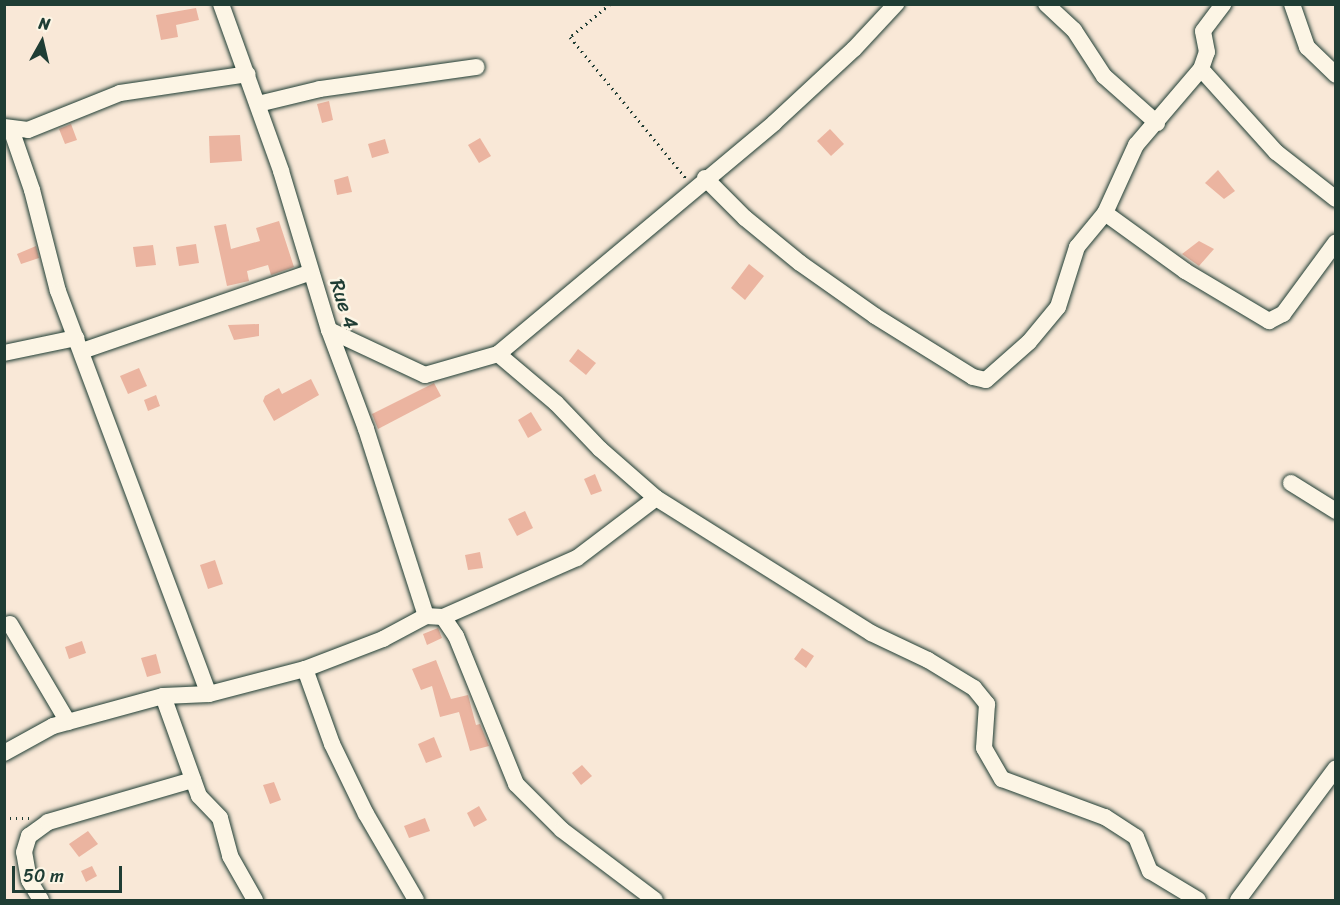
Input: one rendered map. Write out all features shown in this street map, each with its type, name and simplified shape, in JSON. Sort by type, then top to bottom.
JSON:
[{"type":"street","name":"Rue 4","points":[[221,4],[258,104],[329,330],[434,616],[453,629],[516,784],[562,830],[655,900]]},
{"type":"street","points":[[329,330],[425,375],[498,354],[774,123],[854,49],[896,4]]},
{"type":"street","points":[[1046,4],[1074,30],[1104,76],[1157,123]]},
{"type":"street","points":[[700,183],[800,263],[875,316],[982,381],[1029,342],[1058,307],[1066,291],[1070,260],[1105,213],[1136,145],[1201,69],[1208,52],[1203,31],[1222,4]]},
{"type":"street","points":[[1292,4],[1307,47],[1335,75]]},
{"type":"street","points":[[258,104],[320,89],[476,67]]},
{"type":"street","points":[[1201,69],[1276,152],[1335,199]]},
{"type":"street","points":[[209,693],[176,596],[106,425],[79,344],[58,291],[32,190],[8,128],[39,127],[120,93],[248,74]]},
{"type":"street","points":[[1105,213],[1185,271],[1269,321],[1283,314],[1335,242]]},
{"type":"street","points":[[5,352],[79,344],[311,272]]},
{"type":"street","points":[[498,354],[656,498],[861,627],[928,660],[974,688],[987,704],[984,748],[1002,779],[1105,817],[1136,837],[1150,871],[1198,900]]},
{"type":"street","points":[[1291,483],[1335,510]]},
{"type":"street","points":[[4,753],[36,732],[68,722],[164,696],[209,693],[305,669],[374,643],[577,558],[656,498]]},
{"type":"street","points":[[10,624],[68,722]]},
{"type":"street","points":[[305,669],[332,744],[366,814],[416,900]]},
{"type":"street","points":[[164,696],[199,796],[220,818],[230,856],[255,900]]},
{"type":"street","points":[[1238,900],[1335,768]]},
{"type":"street","points":[[40,900],[27,870],[24,852],[29,836],[48,822],[193,780]]},
{"type":"path","points":[[610,4],[570,37],[700,183]]},
{"type":"building","points":[[196,8],[199,20],[176,25],[178,37],[161,40],[156,15]]},
{"type":"building","points":[[329,101],[333,120],[322,123],[317,104]]},
{"type":"building","points":[[71,124],[77,140],[65,144],[59,129]]},
{"type":"building","points":[[830,129],[844,144],[831,156],[817,141]]},
{"type":"building","points":[[240,135],[242,161],[210,163],[209,136]]},
{"type":"building","points":[[480,138],[491,156],[479,163],[468,145]]},
{"type":"building","points":[[385,139],[389,153],[372,158],[368,144]]},
{"type":"building","points":[[1218,170],[1235,191],[1224,199],[1205,183]]},
{"type":"building","points":[[348,176],[352,192],[337,195],[334,180]]},
{"type":"building","points":[[279,221],[294,267],[271,275],[268,265],[247,271],[249,281],[227,286],[214,226],[226,224],[231,249],[260,241],[256,228]]},
{"type":"building","points":[[1199,241],[1214,249],[1199,266],[1182,254]]},
{"type":"building","points":[[196,244],[199,263],[179,266],[176,247]]},
{"type":"building","points":[[153,245],[156,265],[136,267],[133,247]]},
{"type":"building","points":[[36,246],[39,258],[21,264],[17,254]]},
{"type":"building","points":[[749,264],[764,276],[745,300],[731,288]]},
{"type":"building","points":[[259,324],[259,336],[234,340],[228,325]]},
{"type":"building","points":[[578,349],[596,363],[586,375],[569,361]]},
{"type":"building","points":[[139,368],[147,386],[128,394],[120,376]]},
{"type":"building","points":[[311,379],[319,395],[274,421],[263,401],[265,396],[279,388],[282,394]]},
{"type":"building","points":[[434,383],[441,396],[378,429],[372,414]]},
{"type":"building","points":[[156,395],[160,406],[148,411],[144,400]]},
{"type":"building","points":[[531,412],[542,430],[528,438],[518,420]]},
{"type":"building","points":[[595,474],[602,491],[591,495],[584,479]]},
{"type":"building","points":[[525,511],[533,528],[517,536],[508,519]]},
{"type":"building","points":[[480,552],[483,568],[468,570],[465,555]]},
{"type":"building","points":[[215,560],[223,584],[208,589],[200,565]]},
{"type":"building","points":[[438,628],[442,638],[427,645],[423,634]]},
{"type":"building","points":[[82,641],[86,653],[69,659],[65,647]]},
{"type":"building","points":[[802,648],[814,656],[806,668],[794,659]]},
{"type":"building","points":[[156,654],[161,673],[147,677],[141,658]]},
{"type":"building","points":[[436,660],[451,699],[468,695],[476,725],[480,724],[489,746],[470,751],[459,712],[440,717],[432,686],[421,690],[412,669]]},
{"type":"building","points":[[434,737],[442,757],[426,763],[418,744]]},
{"type":"building","points":[[582,765],[592,776],[581,785],[572,773]]},
{"type":"building","points":[[274,782],[281,800],[270,804],[263,785]]},
{"type":"building","points":[[479,806],[487,820],[474,827],[467,813]]},
{"type":"building","points":[[425,818],[430,831],[409,838],[404,826]]},
{"type":"building","points":[[88,831],[98,844],[79,857],[69,844]]},
{"type":"building","points":[[92,866],[97,876],[86,882],[81,871]]}]
